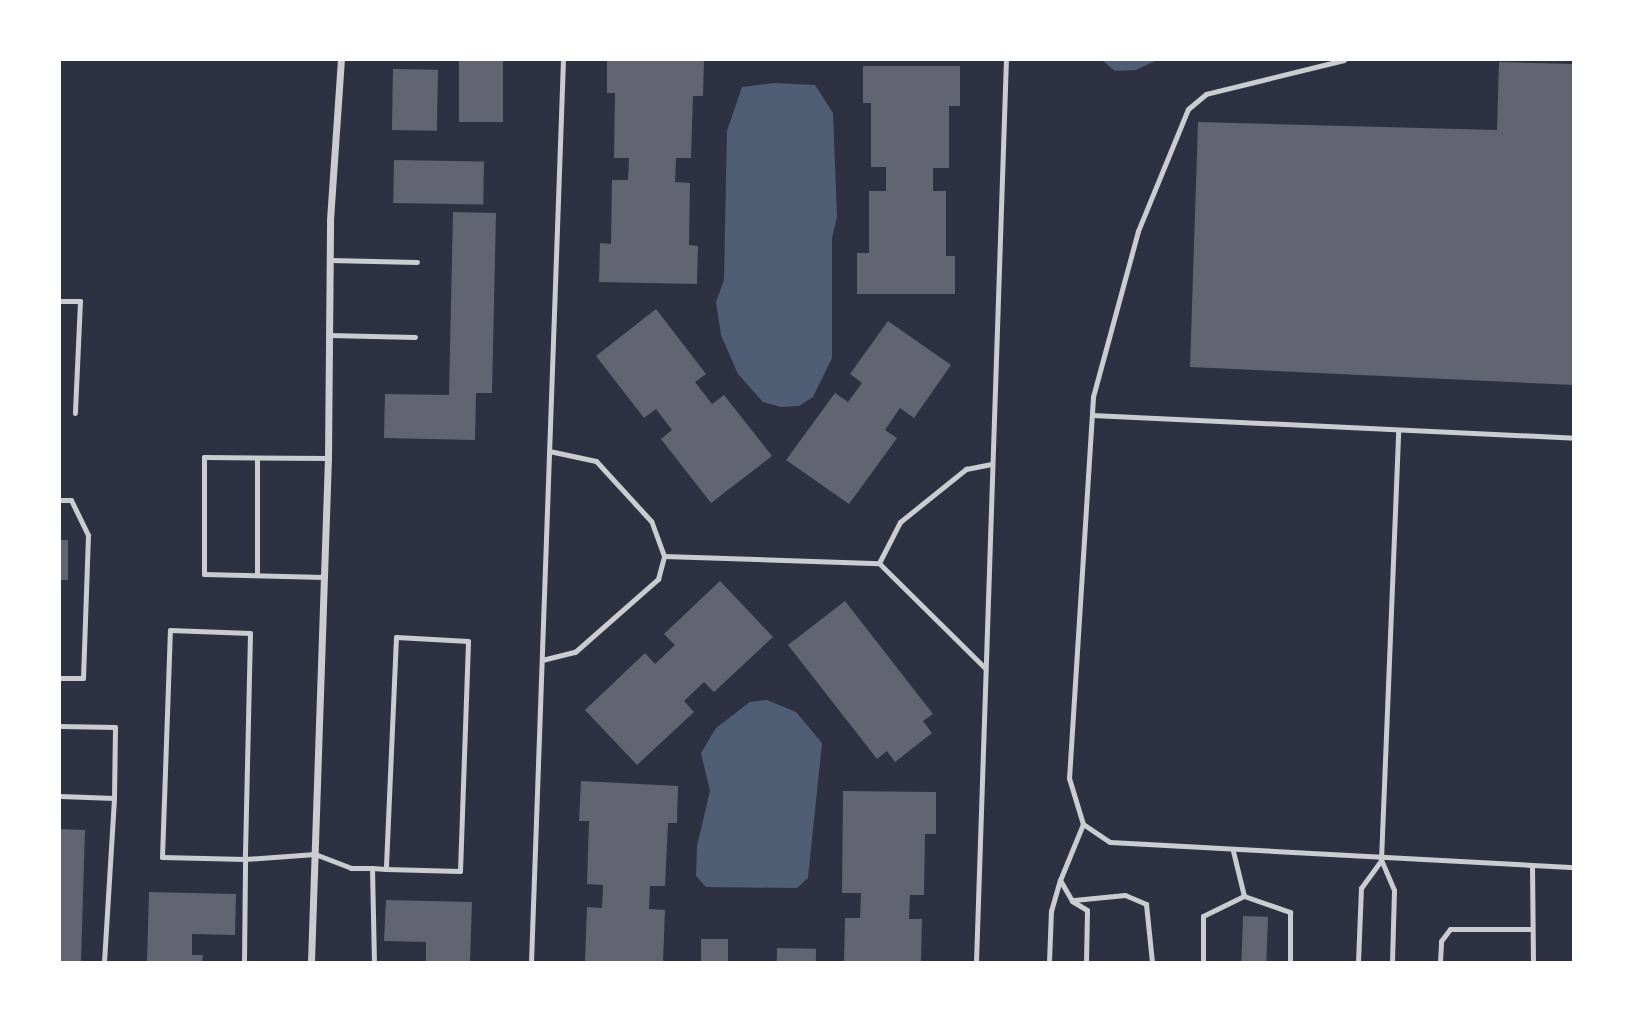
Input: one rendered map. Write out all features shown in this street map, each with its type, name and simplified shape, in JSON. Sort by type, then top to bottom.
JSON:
[{"type":"street","points":[[311,962],[328,458],[330,260],[341,60]]},
{"type":"lane","points":[[531,962],[563,60]]},
{"type":"lane","points":[[976,962],[1006,60]]},
{"type":"lane","points":[[1049,962],[1051,911],[1060,880],[1083,824],[1069,778],[1092,415],[1138,231],[1188,108],[1206,94],[1344,60]]},
{"type":"lane","points":[[330,260],[417,262]]},
{"type":"lane","points":[[60,301],[80,301],[75,413]]},
{"type":"lane","points":[[329,335],[415,337]]},
{"type":"lane","points":[[1092,415],[1573,438]]},
{"type":"lane","points":[[1392,962],[1394,890],[1381,860],[1398,430]]},
{"type":"lane","points":[[542,660],[575,652],[658,579],[664,556],[651,521],[596,461],[549,451]]},
{"type":"lane","points":[[324,577],[204,574],[204,457],[328,458]]},
{"type":"lane","points":[[257,457],[257,575]]},
{"type":"lane","points":[[879,563],[900,522],[966,469],[992,464]]},
{"type":"lane","points":[[60,500],[71,500],[88,535],[83,678],[60,678]]},
{"type":"lane","points":[[664,556],[879,563],[985,668]]},
{"type":"lane","points":[[244,962],[245,859],[250,633],[170,630],[162,857],[245,859],[315,854],[351,868],[372,868],[386,869],[460,871],[468,641],[396,637],[386,869]]},
{"type":"lane","points":[[60,726],[115,727],[114,798],[104,962]]},
{"type":"lane","points":[[60,796],[114,798]]},
{"type":"lane","points":[[1083,824],[1110,842],[1381,860],[1573,867]]},
{"type":"lane","points":[[1233,851],[1244,896]]},
{"type":"lane","points":[[1358,962],[1362,888],[1381,860]]},
{"type":"lane","points":[[1532,866],[1533,962]]},
{"type":"lane","points":[[372,868],[374,962]]},
{"type":"lane","points":[[1060,880],[1072,901],[1087,909],[1086,962]]},
{"type":"lane","points":[[1072,901],[1125,895],[1146,904],[1152,962]]},
{"type":"lane","points":[[1203,962],[1203,916],[1244,896],[1290,912],[1290,962]]},
{"type":"lane","points":[[1440,962],[1441,941],[1450,929],[1532,929]]},
{"type":"water","points":[[1102,60],[1157,60],[1136,70],[1115,71]]},
{"type":"water","points":[[774,83],[815,85],[833,113],[837,217],[832,238],[832,358],[813,397],[799,406],[781,407],[763,402],[738,374],[721,335],[716,302],[724,280],[727,131],[742,87]]},
{"type":"water","points":[[767,700],[796,712],[822,743],[808,878],[797,888],[706,887],[696,876],[697,846],[710,791],[701,753],[716,728],[750,702]]},
{"type":"building","points":[[459,60],[503,60],[503,122],[459,122]]},
{"type":"building","points":[[607,60],[704,60],[703,96],[693,96],[691,158],[676,158],[675,182],[690,183],[689,245],[698,246],[697,284],[599,282],[600,243],[611,244],[612,180],[628,180],[629,158],[614,158],[615,93],[607,93]]},
{"type":"building","points":[[1499,62],[1574,64],[1574,385],[1190,367],[1198,122],[1497,130]]},
{"type":"building","points":[[863,66],[960,66],[960,106],[949,106],[949,168],[933,168],[933,191],[946,191],[946,256],[955,256],[955,294],[857,294],[857,253],[869,253],[869,191],[886,191],[886,167],[871,167],[871,103],[863,103]]},
{"type":"building","points":[[393,69],[438,70],[437,131],[392,130]]},
{"type":"building","points":[[394,160],[484,162],[483,205],[393,203]]},
{"type":"building","points":[[453,212],[496,213],[492,393],[476,393],[475,440],[384,438],[385,394],[449,395]]},
{"type":"building","points":[[656,309],[706,374],[695,382],[712,404],[724,395],[772,456],[711,503],[661,439],[672,430],[656,409],[644,418],[596,356]]},
{"type":"building","points":[[888,321],[951,365],[914,418],[900,408],[885,430],[897,438],[849,504],[786,460],[835,393],[848,402],[862,383],[850,374]]},
{"type":"building","points":[[60,540],[68,540],[68,580],[60,580]]},
{"type":"building","points":[[720,581],[773,637],[714,692],[704,682],[684,701],[694,712],[637,765],[585,710],[645,653],[655,664],[675,645],[664,634]]},
{"type":"building","points":[[845,601],[933,714],[923,721],[932,733],[895,762],[887,751],[877,759],[788,645]]},
{"type":"building","points":[[581,781],[678,786],[677,823],[668,823],[665,886],[650,886],[649,909],[665,910],[663,962],[585,962],[587,907],[602,908],[603,885],[587,884],[589,821],[579,821]]},
{"type":"building","points":[[843,791],[936,792],[936,834],[925,834],[924,895],[910,895],[909,919],[922,919],[921,962],[844,962],[845,918],[860,918],[861,893],[842,893]]},
{"type":"building","points":[[60,829],[85,830],[81,962],[60,962]]},
{"type":"building","points":[[149,892],[236,894],[235,935],[192,934],[192,955],[203,955],[202,962],[147,962]]},
{"type":"building","points":[[386,900],[472,902],[470,962],[426,962],[426,942],[384,941]]},
{"type":"building","points":[[1243,916],[1268,917],[1266,962],[1241,962]]},
{"type":"building","points":[[701,939],[728,939],[728,962],[701,962]]},
{"type":"building","points":[[777,948],[816,949],[816,962],[777,962]]}]
